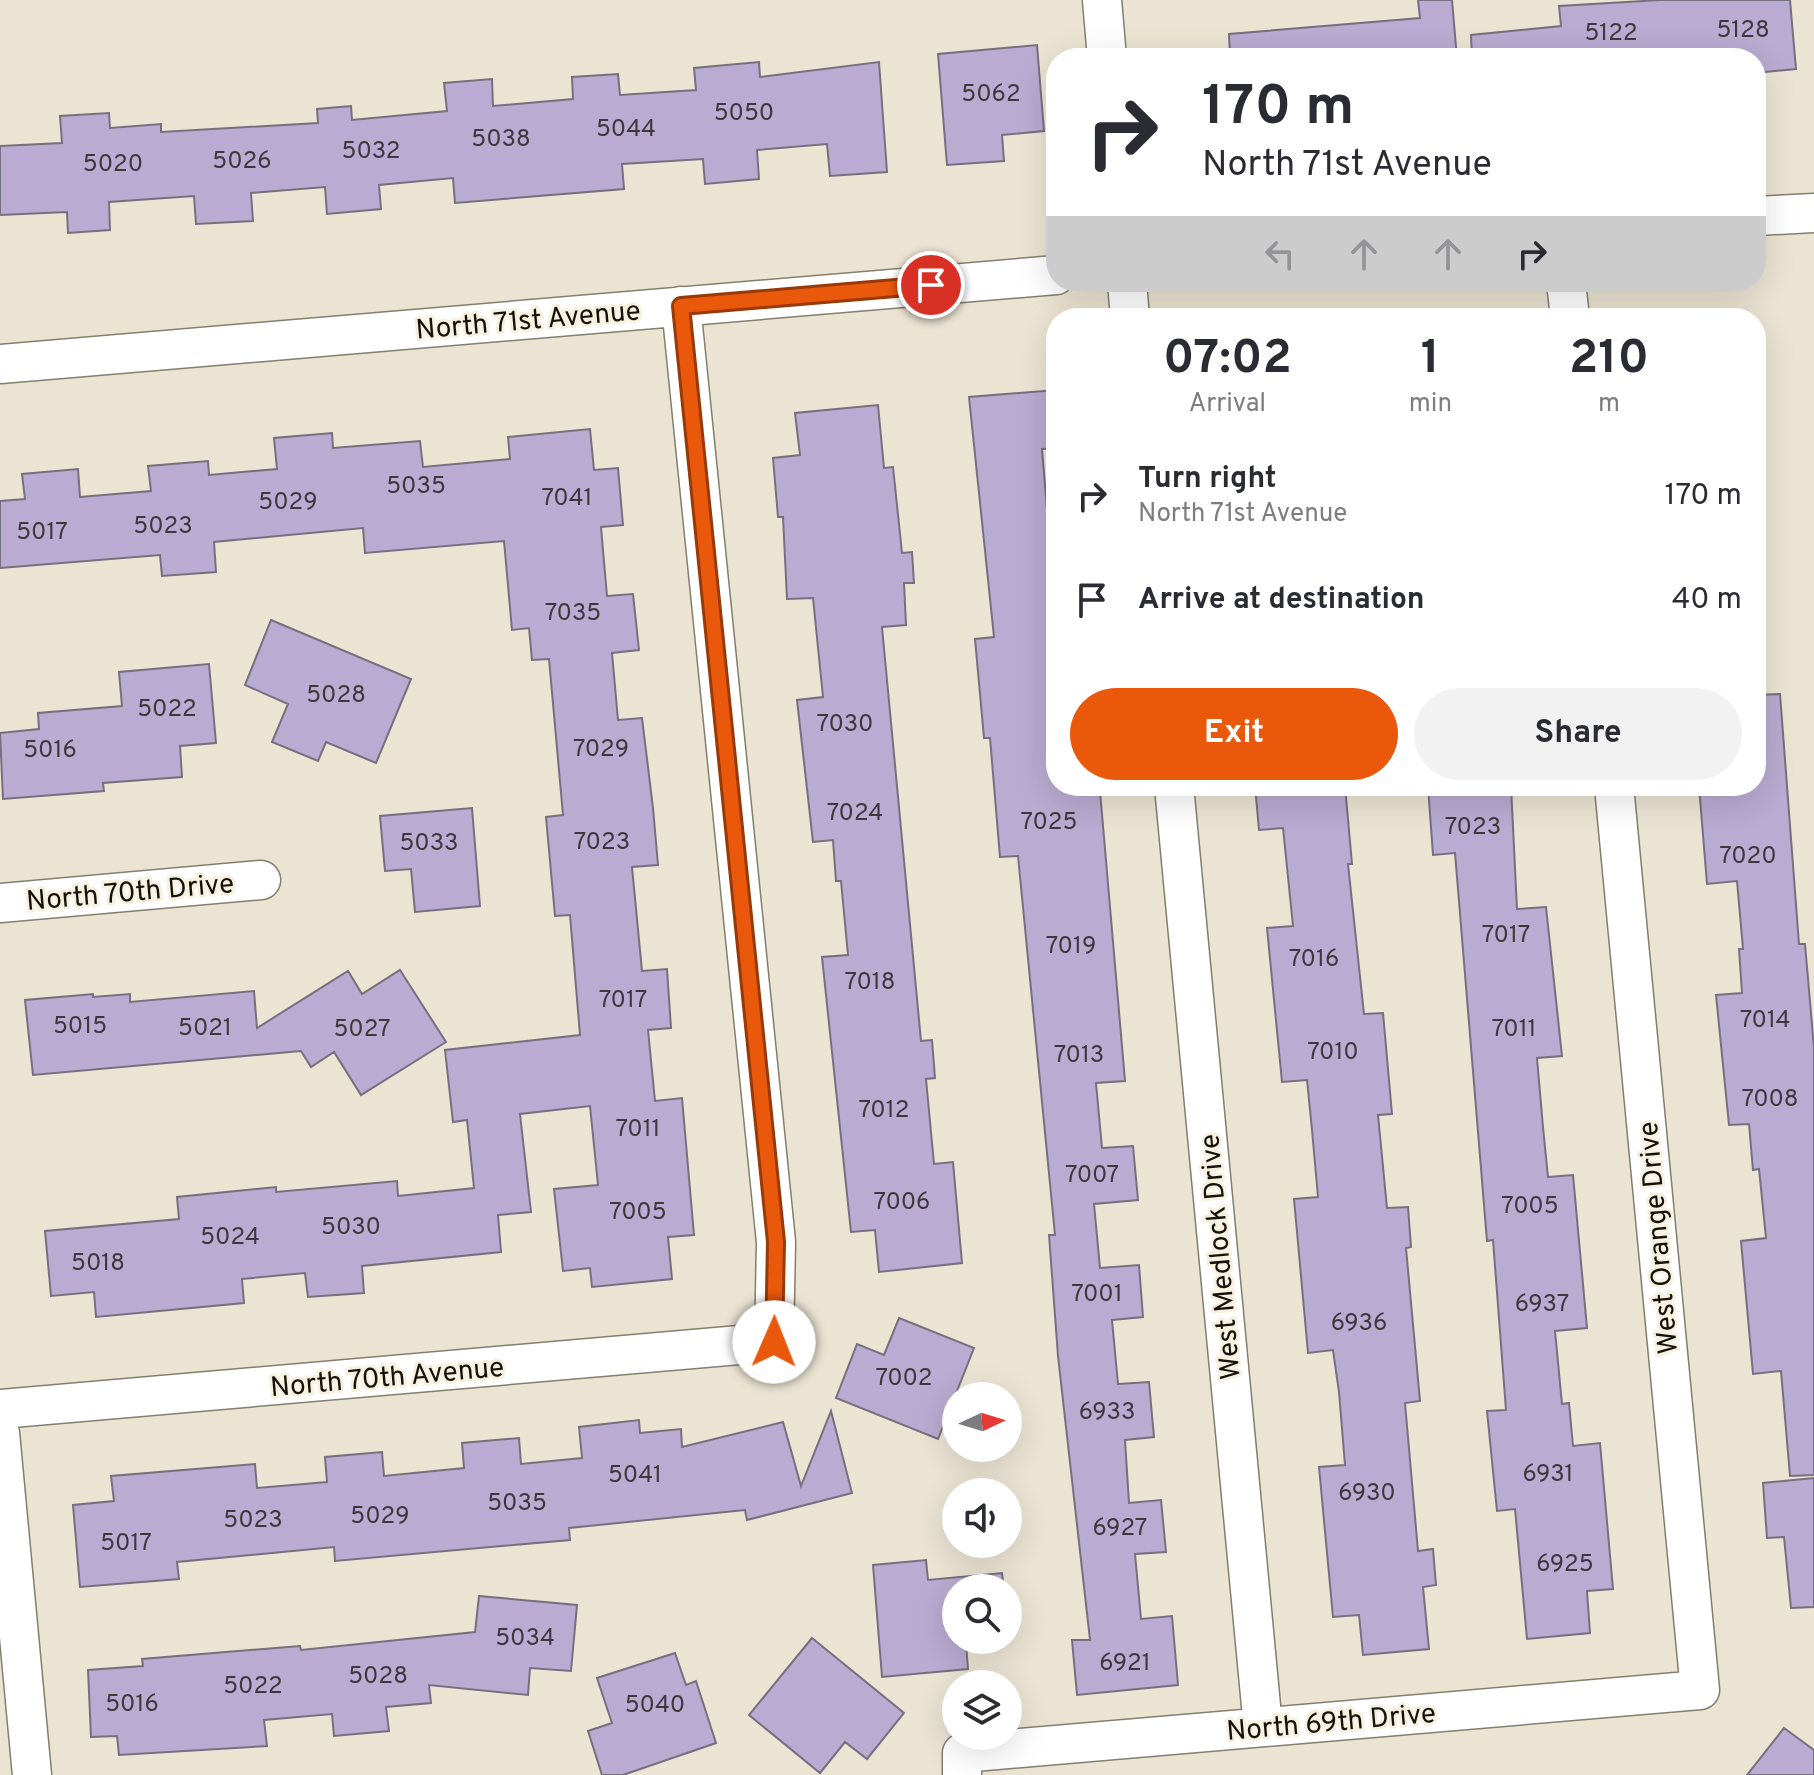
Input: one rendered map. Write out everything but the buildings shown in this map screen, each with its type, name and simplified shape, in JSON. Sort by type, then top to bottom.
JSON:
[{"type":"street","points":[[1102,0],[1106,48]]},
{"type":"street","points":[[1766,215],[1814,213]]},
{"type":"street","name":"North 71st Avenue","points":[[0,364],[1046,276]]},
{"type":"street","name":"North 70th Avenue","points":[[0,1409],[774,1342],[776,1242],[681,306]]},
{"type":"street","name":"West Medlock Drive","points":[[1175,796],[1263,1727]]},
{"type":"street","name":"West Orange Drive","points":[[1615,796],[1700,1690]]},
{"type":"street","name":"North 70th Drive","points":[[0,903],[261,880]]},
{"type":"street","points":[[0,1433],[32,1775]]},
{"type":"street","name":"North 69th Drive","points":[[962,1764],[1263,1727],[1700,1690]]},
{"type":"route","points":[[774,1342],[776,1242],[741,872],[681,306],[931,285]]}]
